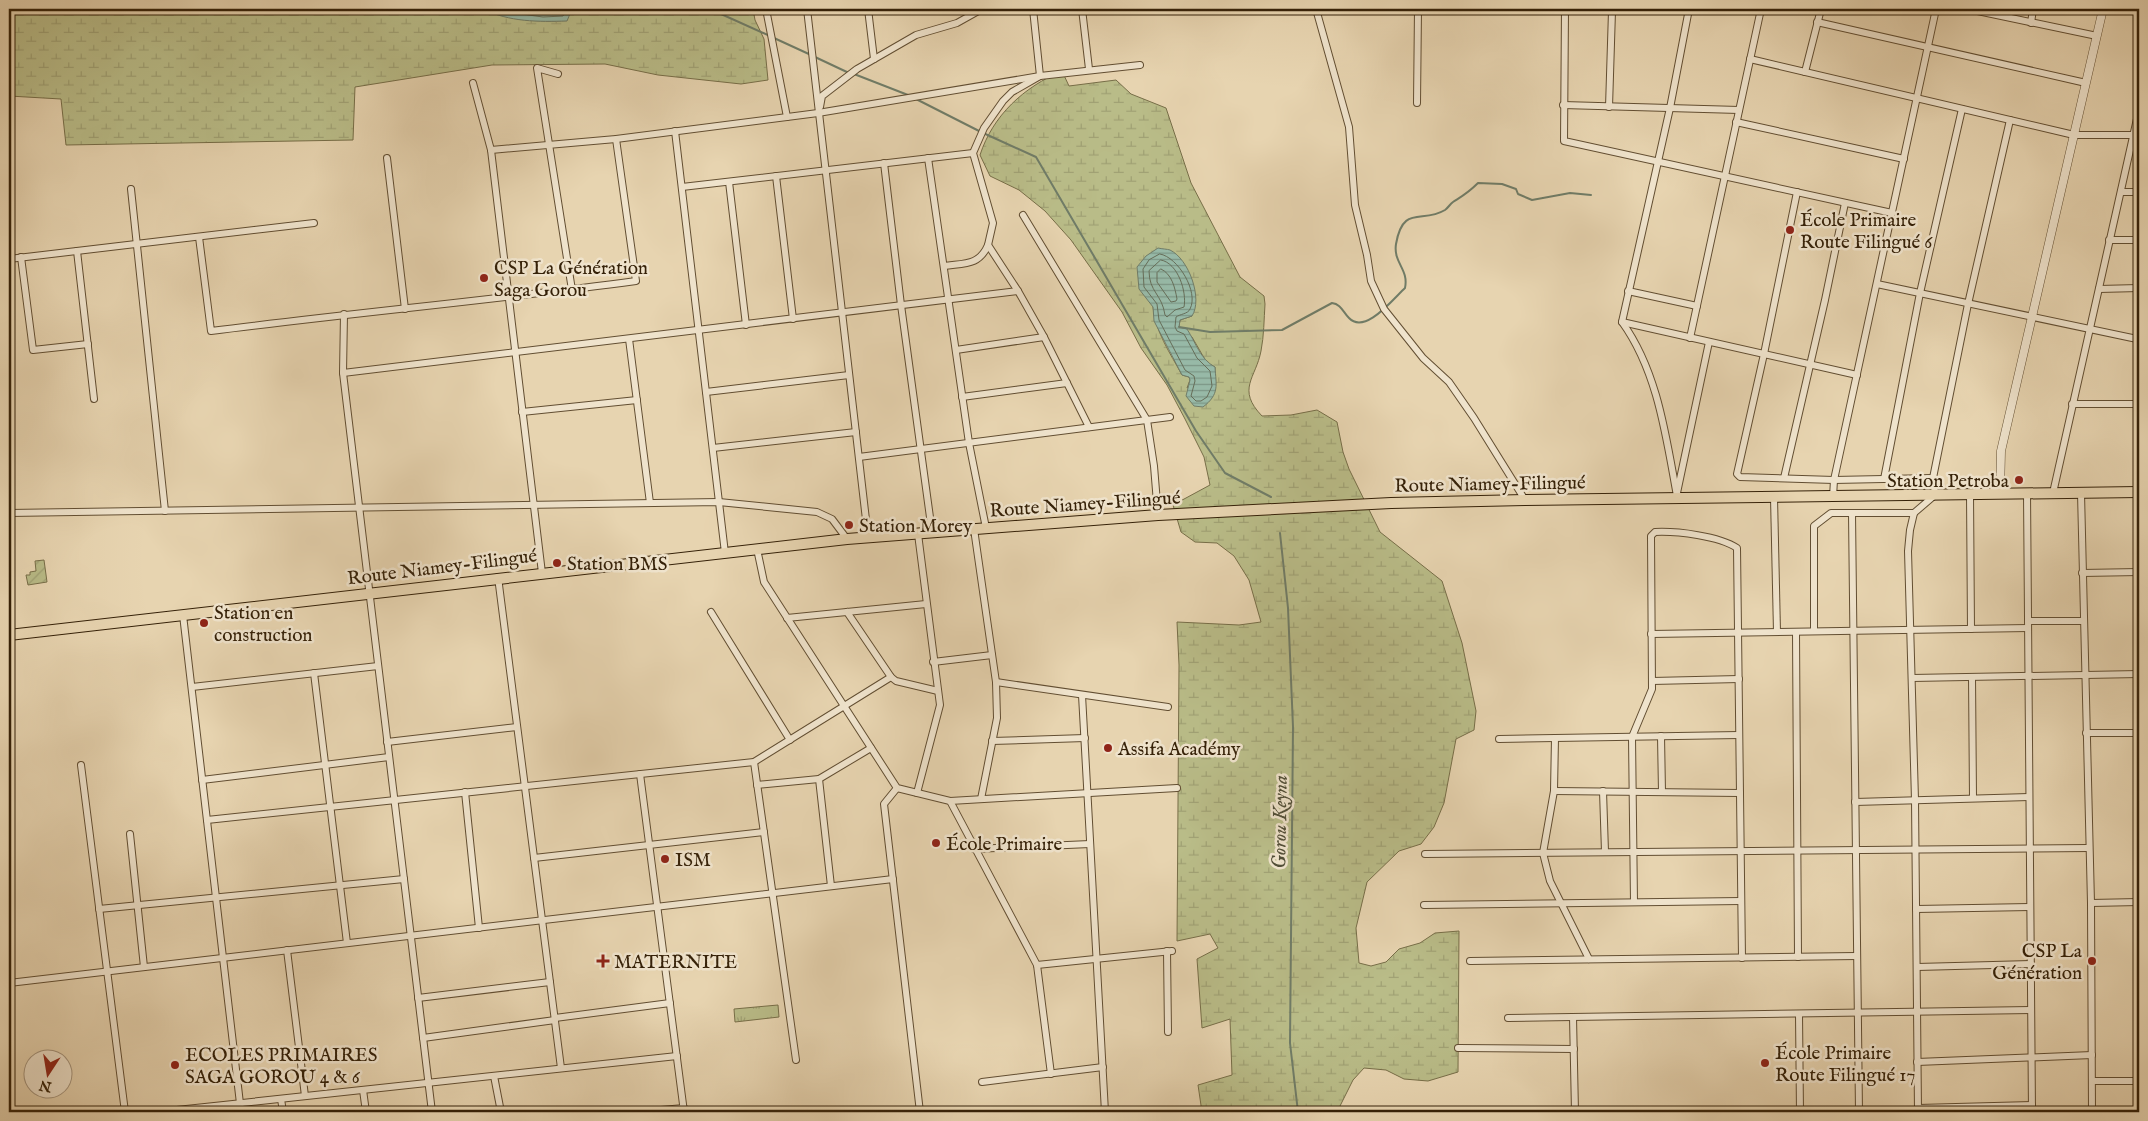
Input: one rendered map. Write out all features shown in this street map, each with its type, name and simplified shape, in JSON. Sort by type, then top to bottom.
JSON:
[{"type":"main road","name":"Route Niamey-Filingué","points":[[9,635],[498,577],[848,539],[1158,514],[1382,504],[1677,496],[1833,497],[2139,492]]},
{"type":"street","points":[[766,9],[787,117]]},
{"type":"street","points":[[807,9],[868,537]]},
{"type":"street","points":[[868,9],[874,59]]},
{"type":"street","points":[[818,113],[822,96],[849,74],[916,35],[956,22],[982,9]]},
{"type":"street","points":[[1033,9],[1040,76]]},
{"type":"street","points":[[1082,9],[1089,69]]},
{"type":"street","points":[[1316,9],[1349,127],[1355,205],[1368,255],[1371,280],[1384,309],[1423,358],[1448,382],[1474,418],[1525,500]]},
{"type":"street","points":[[1417,103],[1418,9],[1505,9]]},
{"type":"street","points":[[1564,9],[1564,141],[1892,213]]},
{"type":"street","points":[[1690,338],[1761,9]]},
{"type":"street","points":[[1806,72],[1821,9]]},
{"type":"street","points":[[1833,497],[1834,480],[1936,9]]},
{"type":"street","points":[[1968,9],[2097,36]]},
{"type":"street","points":[[2030,22],[2033,9]]},
{"type":"street","points":[[2000,494],[2001,451],[2103,9]]},
{"type":"street","points":[[1609,107],[1612,12],[1688,10],[1670,108],[1622,322],[1641,352],[1664,424],[1677,496]]},
{"type":"street","points":[[1818,22],[2086,83]]},
{"type":"street","points":[[1750,59],[2074,135],[2136,135]]},
{"type":"street","points":[[491,150],[616,139],[818,113],[1040,76],[1089,69],[1140,65]]},
{"type":"street","points":[[558,74],[537,68],[572,290]]},
{"type":"street","points":[[944,266],[978,260],[984,253],[988,245],[993,223],[973,153],[984,128],[1003,101],[1012,92],[1040,76]]},
{"type":"street","points":[[473,83],[491,150],[510,298],[514,353],[542,572]]},
{"type":"street","points":[[1563,106],[1739,110]]},
{"type":"street","points":[[1884,479],[1920,293],[1962,109]]},
{"type":"street","points":[[2053,493],[2121,192],[2136,135],[2139,110]]},
{"type":"street","points":[[2010,120],[1968,304],[1933,478],[1935,495],[1914,513],[1908,551],[1915,800],[1918,1110],[2032,1109],[2026,493]]},
{"type":"street","points":[[1736,122],[1904,159]]},
{"type":"street","points":[[676,131],[725,553]]},
{"type":"street","points":[[199,237],[211,331],[344,314],[510,298],[636,281],[616,139]]},
{"type":"street","points":[[682,187],[973,153]]},
{"type":"street","points":[[387,158],[405,308]]},
{"type":"street","points":[[928,158],[969,443],[986,528]]},
{"type":"street","points":[[884,163],[932,532]]},
{"type":"street","points":[[776,176],[793,319]]},
{"type":"street","points":[[729,182],[746,324]]},
{"type":"street","points":[[131,189],[165,511]]},
{"type":"street","points":[[1797,192],[1764,354],[1736,473],[1740,477],[1834,480],[1933,478]]},
{"type":"street","points":[[2121,192],[2139,192]]},
{"type":"street","points":[[1784,478],[1845,203]]},
{"type":"street","points":[[1023,215],[1147,420],[1154,466],[1158,514]]},
{"type":"street","points":[[9,259],[314,223]]},
{"type":"street","points":[[2110,240],[2139,240]]},
{"type":"street","points":[[988,245],[1018,291],[1044,337],[1089,427]]},
{"type":"street","points":[[76,251],[94,400]]},
{"type":"street","points":[[21,257],[33,350],[88,344]]},
{"type":"street","points":[[1877,284],[2137,339]]},
{"type":"street","points":[[2072,404],[2138,404],[2138,288],[2099,289]]},
{"type":"street","points":[[342,374],[1018,291]]},
{"type":"street","points":[[1628,292],[1697,306]]},
{"type":"street","points":[[344,314],[342,374],[432,1112]]},
{"type":"street","points":[[1622,322],[1857,374]]},
{"type":"street","points":[[956,350],[1044,337]]},
{"type":"street","points":[[629,339],[650,503]]},
{"type":"street","points":[[1677,496],[1709,342]]},
{"type":"street","points":[[706,392],[849,375]]},
{"type":"street","points":[[962,397],[1067,383]]},
{"type":"street","points":[[522,412],[636,400]]},
{"type":"street","points":[[859,457],[1170,416]]},
{"type":"street","points":[[713,448],[856,432]]},
{"type":"street","points":[[2081,493],[2091,904],[2092,1112]]},
{"type":"street","points":[[1970,494],[1971,629]]},
{"type":"street","points":[[1774,497],[1777,632]]},
{"type":"street","points":[[9,513],[719,502],[817,512],[832,520],[848,539]]},
{"type":"street","points":[[1814,631],[1814,526],[1831,513],[1914,513]]},
{"type":"street","points":[[1852,513],[1859,1112]]},
{"type":"street","points":[[974,529],[996,682],[997,718],[981,800]]},
{"type":"street","points":[[1634,902],[1632,737],[1652,688],[1650,540],[1652,534],[1659,532],[1678,533],[1724,541],[1737,548],[1742,958]]},
{"type":"street","points":[[918,534],[940,705],[918,793]]},
{"type":"street","points":[[757,549],[764,582],[897,788],[950,801],[1177,788]]},
{"type":"street","points":[[2082,573],[2139,572]]},
{"type":"street","points":[[498,577],[561,1068]]},
{"type":"street","points":[[787,618],[926,604]]},
{"type":"street","points":[[711,612],[790,740]]},
{"type":"street","points":[[847,612],[891,677],[938,691]]},
{"type":"street","points":[[183,615],[241,1112]]},
{"type":"street","points":[[1651,634],[1971,629],[2083,621]]},
{"type":"street","points":[[1796,632],[1798,957]]},
{"type":"street","points":[[933,662],[992,655]]},
{"type":"street","points":[[192,688],[378,666]]},
{"type":"street","points":[[314,673],[347,943]]},
{"type":"street","points":[[1912,678],[2139,674]]},
{"type":"street","points":[[207,820],[754,762],[891,677]]},
{"type":"street","points":[[1972,677],[1973,798]]},
{"type":"street","points":[[1652,681],[1738,679]]},
{"type":"street","points":[[996,682],[1168,707]]},
{"type":"street","points":[[1082,695],[1105,1112]]},
{"type":"street","points":[[388,742],[517,727]]},
{"type":"street","points":[[2086,733],[2139,732]]},
{"type":"street","points":[[1499,738],[1739,735]]},
{"type":"street","points":[[1661,736],[1662,792]]},
{"type":"street","points":[[992,742],[1084,738]]},
{"type":"street","points":[[1555,738],[1554,791],[1544,853],[1550,881],[1589,959]]},
{"type":"street","points":[[758,785],[819,779],[871,748]]},
{"type":"street","points":[[202,780],[389,757]]},
{"type":"street","points":[[754,762],[796,1060]]},
{"type":"street","points":[[81,765],[125,1112]]},
{"type":"street","points":[[638,1112],[684,1110],[640,774]]},
{"type":"street","points":[[819,779],[831,886]]},
{"type":"street","points":[[897,788],[884,804],[920,1112]]},
{"type":"street","points":[[1554,791],[1740,793]]},
{"type":"street","points":[[1604,791],[1605,852]]},
{"type":"street","points":[[465,792],[479,928]]},
{"type":"street","points":[[1855,802],[2029,797]]},
{"type":"street","points":[[950,801],[1038,966],[1051,1074]]},
{"type":"street","points":[[534,858],[764,832]]},
{"type":"street","points":[[130,834],[144,967]]},
{"type":"street","points":[[974,849],[1090,844]]},
{"type":"street","points":[[1425,854],[2089,848]]},
{"type":"street","points":[[99,909],[404,879]]},
{"type":"street","points":[[9,983],[893,879]]},
{"type":"street","points":[[1424,905],[1741,901]]},
{"type":"street","points":[[2091,904],[2139,902]]},
{"type":"street","points":[[1916,910],[2030,907]]},
{"type":"street","points":[[287,950],[304,1096]]},
{"type":"street","points":[[1038,966],[1169,951],[1168,1032]]},
{"type":"street","points":[[1470,960],[1857,956]]},
{"type":"street","points":[[1916,967],[2031,964]]},
{"type":"street","points":[[418,998],[550,982]]},
{"type":"street","points":[[423,1038],[670,1003]]},
{"type":"street","points":[[1508,1018],[2031,1010]]},
{"type":"street","points":[[1799,1014],[1800,1112]]},
{"type":"street","points":[[1573,1017],[1575,1112]]},
{"type":"street","points":[[1458,1048],[1574,1048]]},
{"type":"street","points":[[1917,1062],[2092,1055]]},
{"type":"street","points":[[158,1112],[677,1056]]},
{"type":"street","points":[[982,1082],[1103,1067]]},
{"type":"street","points":[[494,1076],[501,1112]]},
{"type":"street","points":[[2092,1082],[2139,1081]]},
{"type":"street","points":[[363,1090],[366,1112]]},
{"type":"street","points":[[281,1099],[283,1112]]},
{"type":"green space","points":[[13,9],[753,9],[755,20],[764,39],[768,80],[741,84],[658,75],[605,64],[492,65],[355,87],[353,140],[66,145],[61,99],[9,96],[9,22]]},
{"type":"green space","points":[[1062,71],[1069,86],[1116,80],[1131,94],[1166,108],[1191,183],[1240,277],[1264,296],[1262,345],[1249,391],[1254,407],[1262,416],[1291,415],[1317,410],[1337,422],[1343,452],[1349,469],[1380,532],[1442,581],[1462,643],[1476,711],[1474,730],[1456,739],[1444,803],[1434,827],[1421,844],[1399,851],[1367,882],[1356,928],[1359,963],[1371,966],[1386,962],[1399,949],[1420,943],[1435,933],[1459,931],[1458,1072],[1428,1081],[1404,1079],[1386,1070],[1364,1068],[1353,1080],[1337,1112],[1202,1112],[1198,1085],[1232,1075],[1230,1019],[1202,1028],[1197,959],[1218,948],[1210,934],[1177,941],[1179,665],[1177,622],[1239,625],[1261,622],[1249,580],[1234,556],[1217,543],[1195,542],[1181,532],[1173,505],[1210,485],[1204,457],[1167,385],[1141,348],[1122,312],[1071,240],[1045,211],[1019,190],[990,176],[980,155],[993,127],[1002,115],[1023,94]],"holes":[[[1153,307],[1192,316],[1180,320],[1179,327],[1192,337],[1207,363],[1215,367],[1215,375],[1187,388],[1190,380],[1189,377],[1182,375],[1164,342],[1154,316]]]},
{"type":"green space","points":[[44,560],[47,582],[28,585],[26,575],[36,571],[35,561]]},
{"type":"green space","points":[[778,1005],[779,1017],[735,1022],[734,1009]]},
{"type":"water","points":[[483,9],[572,9],[567,21],[546,21],[514,19]]},
{"type":"water","points":[[1158,248],[1170,250],[1177,255],[1188,270],[1195,290],[1195,309],[1192,316],[1180,320],[1179,327],[1187,329],[1202,355],[1215,367],[1215,393],[1203,407],[1194,406],[1186,396],[1189,377],[1182,375],[1154,321],[1153,307],[1139,289],[1137,267],[1146,256]]},
{"type":"waterway","points":[[686,9],[721,14],[770,36]]},
{"type":"waterway","points":[[774,38],[811,55]]},
{"type":"waterway","points":[[815,57],[849,73]]},
{"type":"waterway","points":[[854,74],[908,95]]},
{"type":"waterway","points":[[916,99],[1036,157],[1196,431],[1225,473],[1271,497]]},
{"type":"waterway","points":[[1179,327],[1210,332],[1282,330],[1332,303],[1340,307],[1349,318],[1356,322],[1363,322],[1378,314],[1405,288],[1405,276],[1397,256],[1396,244],[1403,224],[1409,219],[1429,216],[1445,210],[1478,183],[1502,184],[1516,189],[1518,194],[1532,200],[1570,193],[1591,195]]},
{"type":"waterway","name":"Gorou Keyna","points":[[1280,533],[1288,608],[1293,727],[1290,1043],[1298,1112]]},
{"type":"place","name":"École Primaire Route Filingué 6","points":[[1790,230]]},
{"type":"place","name":"CSP La Génération Saga Gorou","points":[[484,278]]},
{"type":"place","name":"Station Petroba","points":[[2019,480]]},
{"type":"place","name":"Station Morey","points":[[849,525]]},
{"type":"place","name":"Station BMS","points":[[557,563]]},
{"type":"place","name":"Station en construction","points":[[204,623]]},
{"type":"place","name":"Assifa Académy","points":[[1108,748]]},
{"type":"place","name":"École Primaire","points":[[936,843]]},
{"type":"place","name":"ISM","points":[[665,859]]},
{"type":"place","name":"MATERNITE","points":[[603,961]]},
{"type":"place","name":"CSP La Génération","points":[[2092,961]]},
{"type":"place","name":"École Primaire Route Filingué 17","points":[[1765,1063]]},
{"type":"place","name":"ECOLES PRIMAIRES SAGA GOROU 4 & 6","points":[[175,1065]]}]
